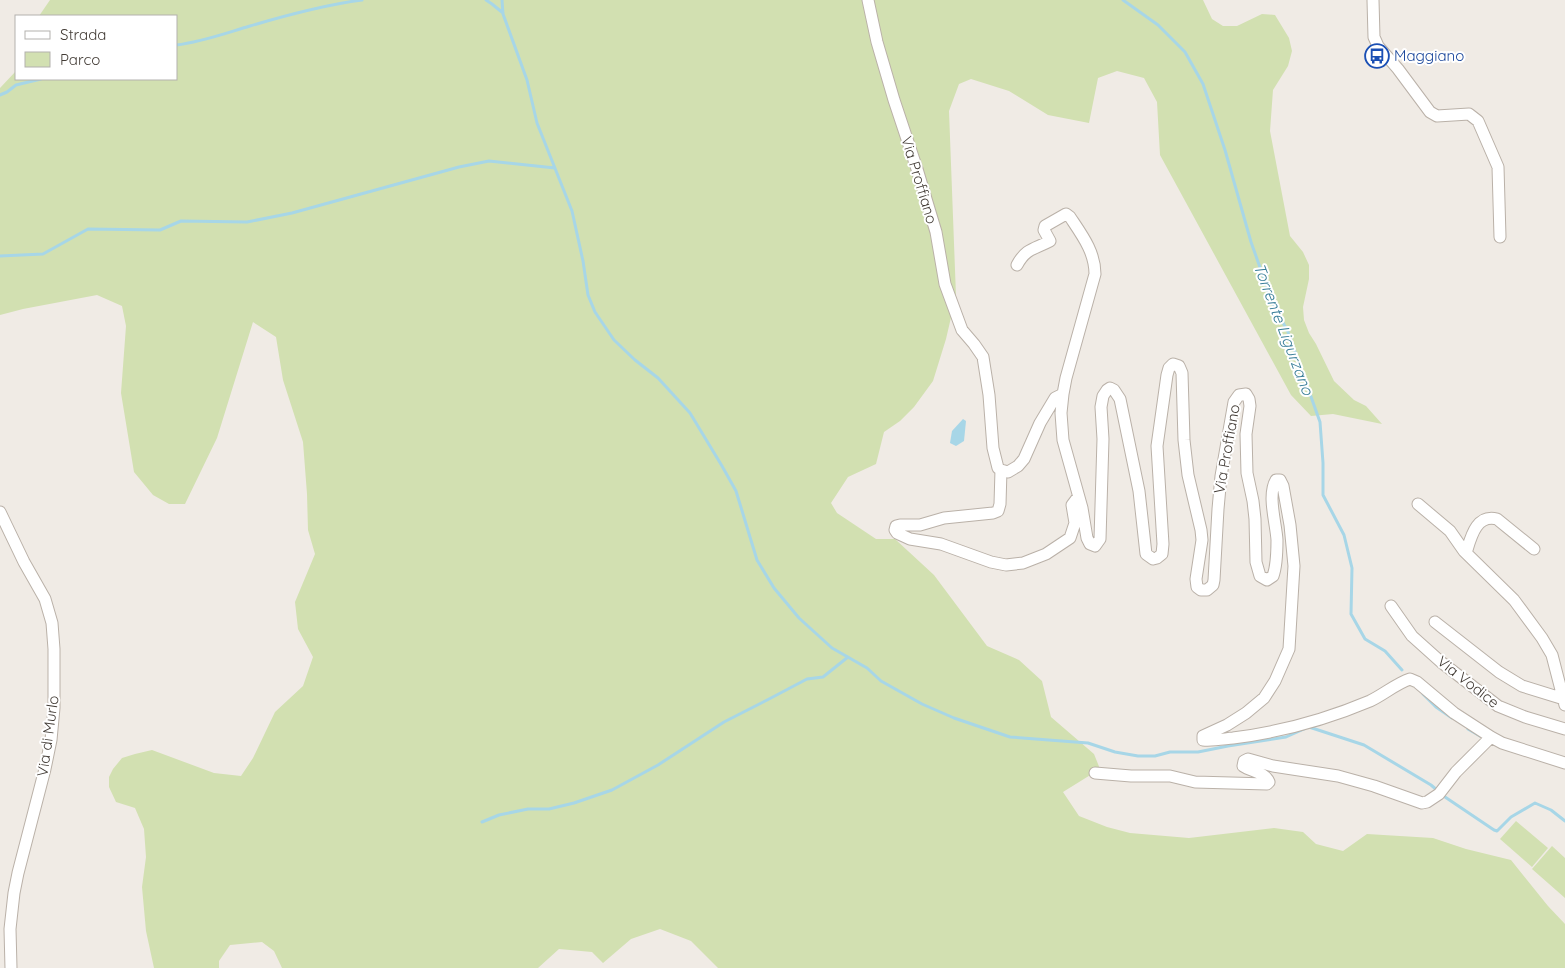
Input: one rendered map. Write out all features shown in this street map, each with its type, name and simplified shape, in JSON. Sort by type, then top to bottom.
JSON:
[{"type":"street","name":"Via Proffiano","points":[[868,0],[877,42],[936,232],[945,284],[962,330],[983,357],[988,387],[993,448],[998,468],[1008,472],[1018,466],[1024,459],[1050,406],[1055,398],[1063,394]]},
{"type":"street","points":[[1373,0],[1374,37],[1378,46],[1430,112],[1437,116],[1469,114],[1478,121],[1498,167],[1500,237]]},
{"type":"street","name":"Via Proffiano","points":[[1017,265],[1022,256],[1028,251],[1050,241],[1043,228],[1066,214],[1070,217],[1092,253],[1095,263],[1096,274],[1063,394],[1062,420],[1063,440],[1082,508],[1086,538],[1090,544],[1095,546],[1100,539],[1103,439],[1101,406],[1105,393],[1112,388],[1120,399],[1139,491],[1146,554],[1153,559],[1162,554],[1157,446],[1166,375],[1171,366],[1177,364],[1182,373],[1184,440],[1188,475],[1202,540],[1196,583],[1197,587],[1201,590],[1207,590],[1213,585],[1221,476],[1231,418],[1236,398],[1243,394],[1248,396],[1250,406],[1246,434],[1247,473],[1255,519],[1256,562],[1260,576],[1264,580],[1270,580],[1276,564],[1277,542],[1272,492],[1275,482],[1278,480],[1281,482],[1285,490],[1294,566],[1288,648],[1275,682],[1264,698],[1246,713],[1206,735],[1202,738],[1205,741],[1278,732],[1299,726],[1370,700],[1410,678],[1454,713],[1490,737],[1502,743],[1565,763]]},
{"type":"street","name":"Via Proffiano","points":[[1001,470],[998,511],[944,518],[920,525],[900,525],[896,526],[895,530],[897,533],[910,539],[941,544],[990,562],[1006,565],[1023,563],[1046,554],[1070,538],[1074,523],[1072,505],[1078,497]]},
{"type":"street","points":[[1418,504],[1450,531],[1466,553],[1514,600],[1552,655],[1564,702]]},
{"type":"street","name":"Via di Murlo","points":[[0,512],[24,562],[45,599],[52,623],[54,649],[54,708],[50,740],[45,769],[14,892],[10,928],[11,968]]},
{"type":"street","points":[[1466,553],[1470,538],[1478,524],[1484,519],[1491,518],[1497,519],[1534,550]]},
{"type":"street","name":"Via Vodice","points":[[1391,606],[1412,636],[1441,662],[1498,706],[1525,717],[1565,729]]},
{"type":"street","points":[[1435,622],[1499,672],[1522,686],[1564,702]]},
{"type":"street","points":[[1095,773],[1131,776],[1170,776],[1195,782],[1267,784],[1269,782],[1268,778],[1263,774],[1243,766],[1244,761],[1248,759],[1273,766],[1338,776],[1422,803],[1439,794],[1456,772],[1490,737]]},
{"type":"green space","points":[[50,0],[1203,0],[1212,19],[1223,26],[1237,26],[1262,14],[1275,15],[1289,38],[1292,51],[1288,66],[1273,90],[1270,131],[1290,236],[1303,252],[1309,265],[1309,279],[1303,307],[1304,320],[1334,381],[1354,400],[1366,406],[1382,424],[1333,414],[1311,416],[1291,395],[1160,155],[1157,102],[1144,78],[1117,71],[1098,78],[1089,123],[1048,115],[1009,91],[971,79],[959,84],[949,111],[956,296],[946,339],[933,381],[914,407],[900,421],[884,432],[876,464],[848,477],[831,503],[837,513],[876,539],[895,539],[934,575],[987,646],[1019,660],[1042,681],[1051,717],[1094,754],[1100,769],[1063,792],[1079,816],[1107,827],[1130,833],[1189,838],[1274,828],[1303,832],[1316,844],[1343,851],[1367,834],[1433,838],[1466,849],[1511,860],[1565,924],[1565,968],[718,968],[691,941],[660,929],[631,939],[603,963],[592,952],[559,949],[538,968],[282,968],[274,951],[262,942],[230,945],[219,961],[219,968],[154,968],[146,931],[142,887],[146,857],[144,829],[135,808],[116,802],[109,787],[109,777],[122,758],[152,750],[214,773],[241,776],[253,758],[275,712],[303,686],[313,657],[298,629],[295,602],[315,554],[308,530],[303,442],[283,380],[276,337],[253,322],[217,438],[185,504],[169,504],[153,495],[134,472],[121,393],[126,326],[122,306],[97,295],[0,315],[0,88],[15,72],[15,80],[178,80],[178,15],[40,15]]},
{"type":"green space","points":[[1516,821],[1548,848],[1532,867],[1500,839]]},
{"type":"green space","points":[[1552,846],[1565,858],[1565,898],[1532,869]]},
{"type":"water","points":[[963,419],[966,421],[964,441],[956,446],[950,443],[952,431]]},
{"type":"waterway","points":[[178,45],[205,40],[306,11],[362,0]]},
{"type":"waterway","points":[[486,0],[503,13]]},
{"type":"waterway","points":[[502,0],[503,14],[527,80],[537,123],[572,211],[588,295],[595,312],[614,340],[658,378],[690,413],[736,491],[757,560],[774,588],[799,618],[832,648],[867,668],[881,681],[922,704],[954,718],[1010,737],[1088,743],[1115,752],[1138,756],[1155,756],[1170,752],[1198,752],[1286,737],[1304,729]]},
{"type":"waterway","name":"Torrente Ligurzano","points":[[1123,0],[1158,25],[1185,52],[1203,84],[1225,150],[1251,242],[1273,304],[1288,332],[1320,422],[1323,495],[1344,535],[1352,568],[1351,614],[1365,639],[1385,651],[1402,670]]},
{"type":"waterway","points":[[0,95],[16,85],[37,80]]},
{"type":"waterway","points":[[0,256],[43,254],[88,229],[160,230],[181,221],[247,222],[292,213],[459,167],[489,161],[555,168]]},
{"type":"waterway","points":[[482,822],[499,815],[528,809],[549,809],[574,803],[612,790],[658,765],[724,722],[807,679],[823,677],[848,657]]},
{"type":"waterway","name":"Torrente Ligurzano","points":[[1423,694],[1436,707],[1452,718]]},
{"type":"waterway","name":"Torrente Ligurzano","points":[[1309,727],[1364,745],[1438,791]]},
{"type":"waterway","name":"Torrente Ligurzano","points":[[1468,729],[1480,736]]},
{"type":"waterway","name":"Torrente Ligurzano","points":[[1445,797],[1497,831],[1511,817],[1535,803],[1551,810],[1565,821]]},
{"type":"place","name":"Maggiano","points":[[1377,56]]}]
